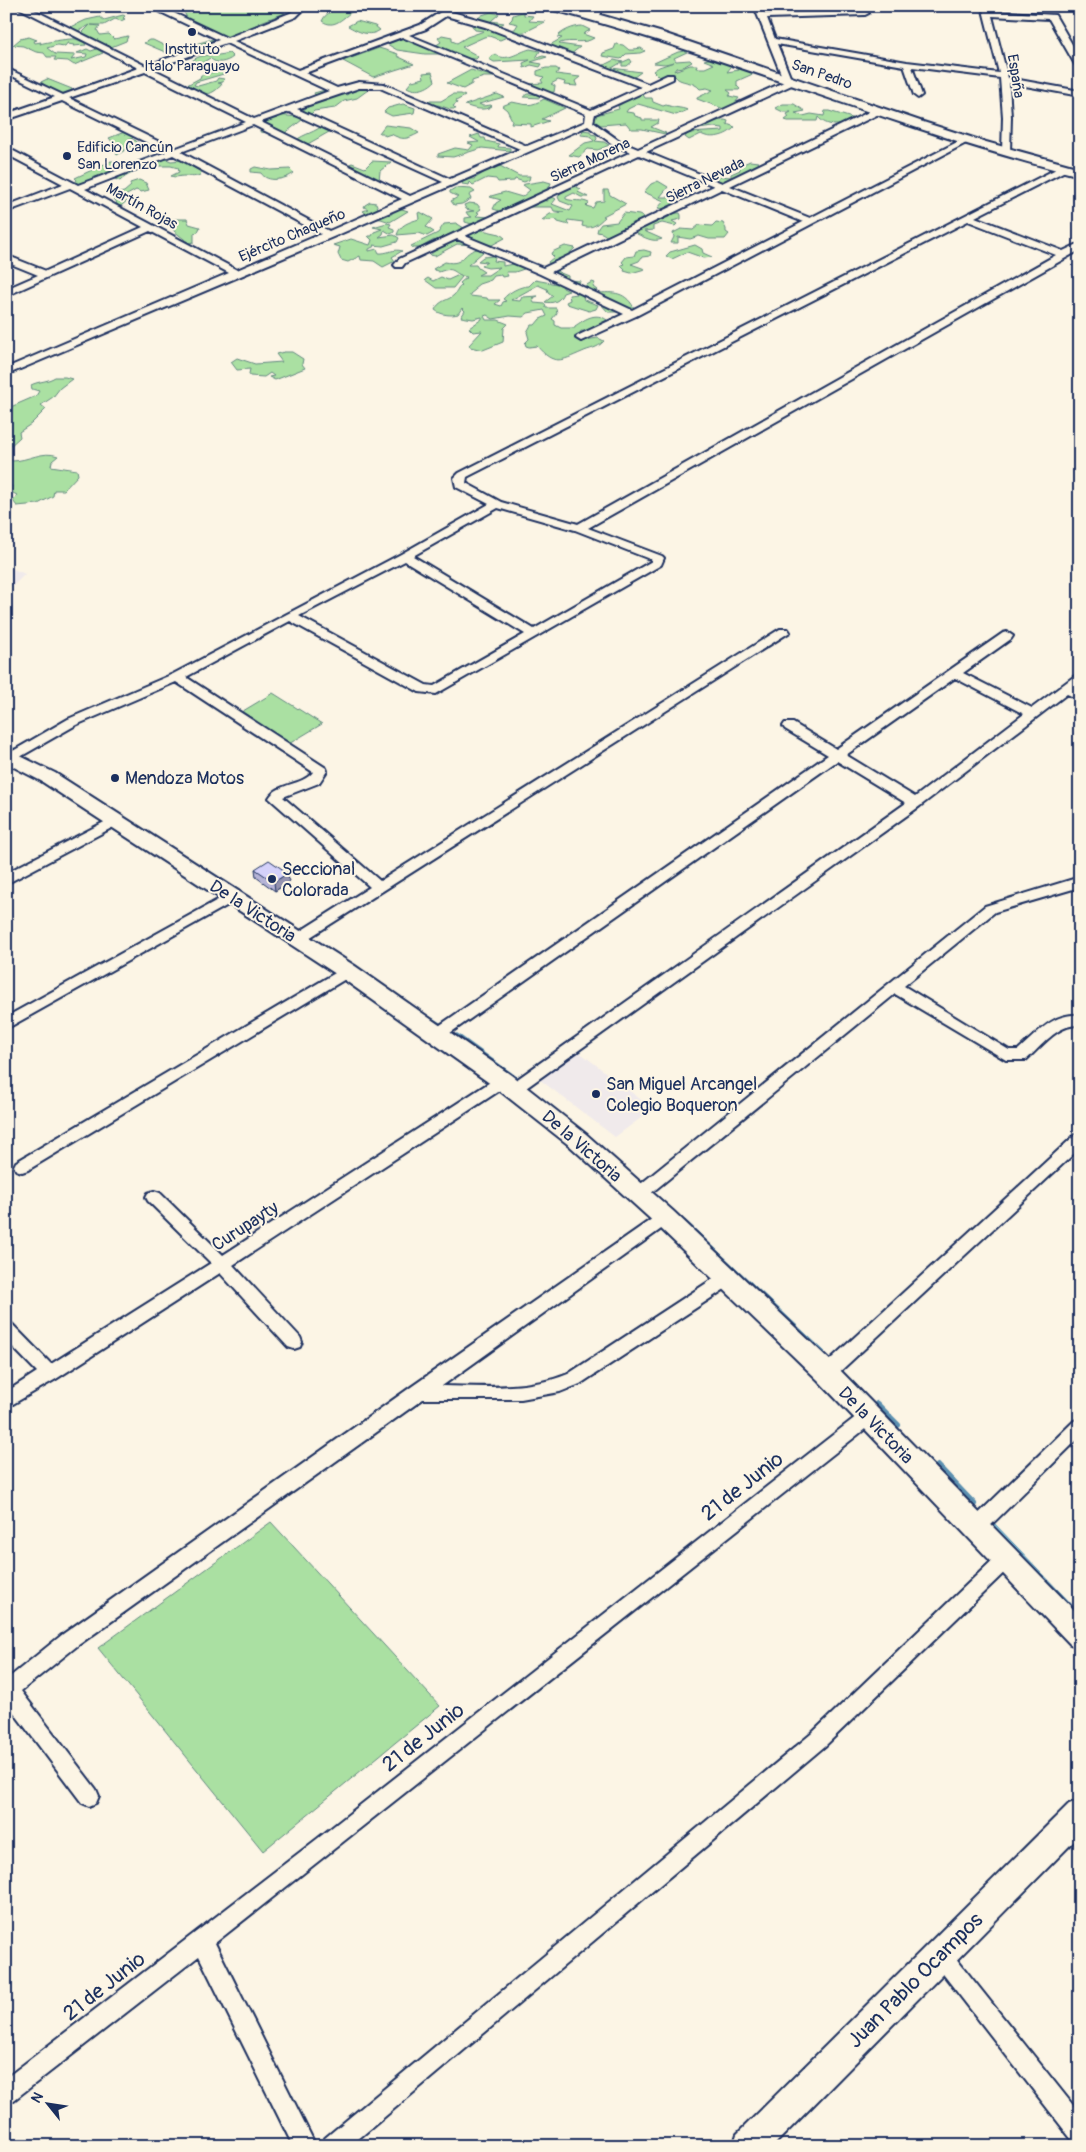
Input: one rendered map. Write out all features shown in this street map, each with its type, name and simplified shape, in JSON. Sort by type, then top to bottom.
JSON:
[{"type":"main road","name":"San Pedro","points":[[554,6],[598,11],[691,46],[966,141],[1080,172]]},
{"type":"main road","name":"De la Victoria","points":[[8,758],[48,777],[296,940],[347,971],[509,1085],[578,1140],[666,1218],[827,1374],[1080,1635]]},
{"type":"main road","name":"Juan Pablo Ocampos","points":[[757,2143],[940,1954],[1080,1814]]},
{"type":"street","points":[[19,6],[411,200]]},
{"type":"street","points":[[152,6],[336,91]]},
{"type":"street","points":[[6,117],[279,22],[294,15],[303,6]]},
{"type":"street","points":[[298,73],[423,27],[455,6]]},
{"type":"street","points":[[758,6],[790,80]]},
{"type":"street","points":[[988,9],[1052,17],[1080,66]]},
{"type":"street","name":"España","points":[[988,9],[1004,78],[1007,117],[1006,152]]},
{"type":"street","points":[[446,13],[488,25],[648,87]]},
{"type":"street","points":[[762,16],[865,13]]},
{"type":"street","points":[[403,35],[553,96],[590,118],[611,140],[809,221]]},
{"type":"street","points":[[773,41],[907,64],[1004,78],[1080,94]]},
{"type":"street","points":[[907,64],[918,95]]},
{"type":"street","points":[[6,70],[173,152],[330,235]]},
{"type":"street","name":"Ejército Chaqueño","points":[[6,372],[529,150],[670,77]]},
{"type":"street","name":"Sierra Morena","points":[[399,265],[402,261],[790,80]]},
{"type":"street","points":[[6,208],[173,152],[336,91],[359,85],[381,86],[529,150]]},
{"type":"street","points":[[290,109],[452,182]]},
{"type":"street","name":"Sierra Nevada","points":[[542,272],[724,186],[878,110]]},
{"type":"street","points":[[581,338],[632,314],[966,141]]},
{"type":"street","name":"Martín Rojas","points":[[6,150],[237,274]]},
{"type":"street","points":[[290,616],[423,689],[430,691],[436,690],[534,634],[658,560],[655,556],[579,528],[496,504],[460,485],[460,478],[463,475],[1064,168]]},
{"type":"street","points":[[967,217],[1064,255]]},
{"type":"street","points":[[6,293],[151,227]]},
{"type":"street","points":[[458,236],[542,272],[632,314]]},
{"type":"street","points":[[579,528],[1080,246]]},
{"type":"street","points":[[6,258],[46,275]]},
{"type":"street","points":[[8,758],[72,722],[177,677],[405,556],[496,504]]},
{"type":"street","points":[[405,556],[534,634]]},
{"type":"street","points":[[296,940],[784,632]]},
{"type":"street","points":[[438,1034],[1007,636]]},
{"type":"street","points":[[954,673],[1031,713]]},
{"type":"street","points":[[177,677],[321,771],[314,780],[279,793],[276,798],[379,888]]},
{"type":"street","name":"Curupayty","points":[[6,1401],[509,1085],[915,803],[1031,713],[1080,678]]},
{"type":"street","points":[[1066,689],[1080,696]]},
{"type":"street","points":[[789,726],[915,803]]},
{"type":"street","points":[[6,879],[114,821]]},
{"type":"street","points":[[638,1195],[990,909],[1080,882]]},
{"type":"street","points":[[6,1024],[232,897]]},
{"type":"street","points":[[22,1166],[347,971]]},
{"type":"street","points":[[894,987],[1006,1055],[1016,1057],[1021,1056],[1060,1021],[1070,1018],[1080,1020]]},
{"type":"street","points":[[827,1374],[1080,1140]]},
{"type":"street","points":[[154,1197],[222,1264],[294,1342]]},
{"type":"street","points":[[89,1796],[7,1691],[70,1640],[666,1218]]},
{"type":"street","points":[[418,1392],[498,1392],[558,1387],[574,1379],[728,1278]]},
{"type":"street","points":[[6,1329],[50,1374]]},
{"type":"street","name":"21 de Junio","points":[[6,2092],[324,1846],[868,1417]]},
{"type":"street","points":[[977,1527],[1080,1426]]},
{"type":"street","points":[[333,2146],[818,1740],[1007,1558]]},
{"type":"street","points":[[202,1939],[305,2146]]},
{"type":"street","points":[[940,1954],[1080,2132]]},
{"type":"shaded area","points":[[6,566],[25,574],[6,593]]},
{"type":"shaded area","name":"San Miguel Arcangel Colegio Boqueron","points":[[578,1051],[653,1109],[615,1137],[539,1079]]},
{"type":"green space","points":[[269,6],[285,13],[258,23],[265,26],[264,31],[258,33],[215,40],[220,42],[183,54],[177,53],[172,55],[144,43],[153,40],[177,52],[185,47],[213,39],[211,37],[212,31],[188,20],[184,12],[177,10],[179,8]]},
{"type":"green space","points":[[349,6],[378,6],[366,10],[353,9],[353,11],[335,23],[331,24],[322,21],[330,12]]},
{"type":"green space","points":[[491,12],[499,14],[491,21],[504,23],[495,28],[506,32],[505,36],[507,37],[500,40],[489,36],[484,37],[462,47],[476,55],[478,57],[476,59],[460,58],[453,54],[425,54],[397,50],[387,44],[405,37],[435,46],[441,42],[438,38],[442,35],[452,37],[452,41],[457,43],[484,31],[475,30],[471,24],[482,15]]},
{"type":"green space","points":[[524,12],[524,15],[533,16],[529,21],[545,22],[525,32],[513,33],[510,30],[515,29],[518,24],[509,22],[513,15]]},
{"type":"green space","points":[[123,15],[125,19],[121,21],[115,19],[104,25],[91,25],[100,26],[97,30],[100,35],[109,34],[114,39],[128,36],[126,41],[106,49],[94,42],[96,40],[93,38],[89,39],[81,34],[90,25],[78,31],[69,28],[86,20],[100,17],[104,20]]},
{"type":"green space","points":[[357,21],[375,26],[380,30],[367,34],[348,26]]},
{"type":"green space","points":[[582,26],[590,30],[583,34],[594,38],[586,41],[560,43],[580,47],[570,55],[548,46],[562,38],[557,37],[565,31]]},
{"type":"green space","points":[[29,37],[37,40],[34,41],[35,43],[41,42],[40,44],[74,39],[84,42],[86,45],[73,46],[68,44],[68,42],[65,46],[57,45],[47,48],[55,54],[75,55],[71,60],[86,57],[87,54],[77,53],[87,49],[91,51],[97,49],[103,53],[74,65],[68,61],[54,60],[56,57],[47,57],[44,53],[36,52],[23,46],[13,45],[20,39]]},
{"type":"green space","points":[[616,44],[623,45],[629,50],[641,48],[645,51],[626,54],[621,59],[602,56],[603,53],[614,49]]},
{"type":"green space","points":[[379,48],[398,54],[397,56],[414,64],[373,77],[343,61]]},
{"type":"green space","points":[[530,49],[540,51],[536,58],[547,57],[531,62],[542,64],[540,67],[531,65],[524,68],[523,63],[530,60],[494,62],[489,59],[495,54],[508,57]]},
{"type":"green space","points":[[678,52],[687,52],[674,58],[676,61],[690,60],[692,62],[683,67],[676,68],[674,71],[690,65],[697,65],[696,68],[705,68],[714,64],[704,60],[717,57],[734,63],[727,72],[739,70],[733,66],[737,64],[755,73],[737,81],[739,90],[727,90],[731,93],[729,96],[739,98],[736,104],[724,109],[697,99],[713,90],[707,88],[700,89],[694,84],[680,80],[675,76],[661,79],[653,71],[674,62],[665,64],[654,63]]},
{"type":"green space","points":[[229,53],[233,57],[225,61],[215,62],[210,58],[202,63],[192,61],[201,56]]},
{"type":"green space","points":[[630,59],[632,62],[627,66],[622,66],[622,62],[612,68],[641,72],[630,80],[588,68],[602,66],[614,60],[623,62]]},
{"type":"green space","points":[[546,68],[556,68],[559,70],[556,74],[580,77],[575,81],[577,86],[564,85],[565,82],[558,80],[551,84],[555,86],[554,92],[539,94],[540,98],[523,97],[527,94],[536,94],[527,91],[531,88],[529,84],[543,83],[541,80],[544,77],[537,75],[537,71]]},
{"type":"green space","points":[[226,69],[227,73],[196,82],[194,85],[198,86],[216,81],[218,78],[224,79],[223,82],[218,83],[222,84],[218,88],[209,94],[195,93],[187,85],[200,78],[201,75]]},
{"type":"green space","points":[[471,70],[494,77],[484,77],[472,81],[472,84],[463,89],[447,83]]},
{"type":"green space","points":[[432,72],[435,81],[429,86],[418,90],[407,87],[412,81],[424,78],[423,73]]},
{"type":"green space","points":[[47,79],[72,89],[71,92],[58,95],[41,82]]},
{"type":"green space","points":[[361,86],[368,90],[357,98],[344,101],[335,108],[314,111],[311,114],[318,118],[316,119],[299,117],[302,120],[284,134],[274,133],[278,130],[276,129],[270,133],[260,132],[265,120],[277,115],[298,117],[297,114],[309,106],[311,98],[315,95],[314,93],[325,90],[348,95],[345,91]]},
{"type":"green space","points":[[642,93],[645,98],[652,98],[653,102],[663,106],[688,110],[676,115],[638,104],[626,112],[634,113],[635,116],[642,118],[642,120],[659,120],[658,123],[651,127],[665,134],[642,129],[631,129],[626,123],[601,125],[591,120],[596,115],[619,109],[618,106]]},
{"type":"green space","points":[[453,94],[465,96],[456,101],[457,103],[453,106],[456,109],[438,105],[423,108],[423,104],[429,101],[441,101]]},
{"type":"green space","points":[[497,94],[504,97],[479,104],[492,106],[489,108],[478,109],[465,105]]},
{"type":"green space","points":[[544,99],[565,108],[542,119],[549,121],[531,127],[531,124],[511,123],[512,120],[507,110],[502,106],[512,102],[532,104]]},
{"type":"green space","points":[[403,104],[415,108],[414,113],[392,116],[384,112],[388,108]]},
{"type":"green space","points":[[783,104],[794,104],[805,111],[795,113],[803,116],[811,114],[824,116],[825,111],[829,111],[852,118],[840,125],[826,123],[818,117],[817,121],[788,121],[785,120],[789,117],[787,114],[791,112],[783,112],[775,108]]},
{"type":"green space","points":[[714,121],[728,121],[727,124],[735,127],[723,135],[709,137],[701,134],[689,140],[685,137],[688,133],[723,131],[723,128],[714,127],[698,129]]},
{"type":"green space","points":[[324,124],[330,128],[329,132],[306,145],[295,141],[317,129]]},
{"type":"green space","points":[[385,125],[411,128],[419,133],[404,138],[391,134],[385,136],[383,133],[379,133]]},
{"type":"green space","points":[[583,130],[590,131],[591,134],[596,135],[597,139],[595,141],[604,142],[609,145],[598,150],[588,149],[579,157],[569,155],[585,143],[594,141],[590,136],[581,135]]},
{"type":"green space","points":[[127,131],[133,138],[129,140],[135,140],[140,145],[130,147],[117,155],[115,151],[109,149],[114,144],[109,138]]},
{"type":"green space","points":[[479,134],[486,141],[499,144],[498,147],[510,148],[510,151],[482,148],[453,157],[438,156],[438,154],[455,148],[469,150],[473,145],[468,143],[479,142],[470,137]]},
{"type":"green space","points":[[159,156],[171,161],[182,160],[188,162],[189,165],[201,172],[200,175],[193,177],[171,176],[179,172],[178,168],[159,166],[152,163]]},
{"type":"green space","points":[[111,161],[133,163],[142,167],[120,181],[107,176],[84,185],[75,183],[77,180],[75,178]]},
{"type":"green space","points":[[372,161],[391,162],[380,171],[379,181],[345,166],[352,163],[365,168]]},
{"type":"green space","points":[[750,161],[758,162],[761,165],[735,178],[732,177],[731,181],[726,184],[714,182],[720,176],[731,177],[731,174],[740,170],[739,166]]},
{"type":"green space","points":[[500,166],[519,176],[530,176],[529,180],[524,182],[515,179],[514,181],[498,182],[496,179],[487,178],[473,185],[470,182],[469,185],[462,184],[464,179],[474,179],[493,167]]},
{"type":"green space","points":[[255,167],[271,170],[290,169],[294,173],[281,179],[272,179],[267,178],[261,173],[251,172],[251,169]]},
{"type":"green space","points":[[139,180],[146,183],[149,190],[141,192],[136,190],[125,196],[128,200],[121,206],[117,205],[110,195],[124,192],[131,186],[130,183]]},
{"type":"green space","points":[[544,181],[551,183],[541,194],[513,205],[503,212],[493,209],[496,203],[501,200],[491,196],[505,192],[522,197],[530,190],[523,185]]},
{"type":"green space","points":[[658,181],[668,187],[660,197],[678,199],[676,203],[662,209],[658,208],[664,201],[644,192],[651,184]]},
{"type":"green space","points":[[574,186],[581,189],[578,192],[588,197],[581,197],[574,193],[566,197],[566,199],[589,203],[586,206],[593,208],[596,202],[604,201],[604,190],[608,190],[610,195],[626,204],[603,216],[605,217],[598,224],[589,227],[582,226],[583,222],[568,220],[569,225],[558,222],[556,219],[543,221],[550,214],[564,212],[554,211],[552,207],[530,207],[529,205],[541,200],[548,201],[547,198],[550,196],[556,199],[552,204],[570,211],[573,206],[560,201],[558,197],[563,189]]},
{"type":"green space","points":[[455,188],[471,189],[475,192],[469,195],[471,199],[462,204],[454,205],[451,201],[458,197],[450,193],[450,191]]},
{"type":"green space","points":[[370,202],[376,203],[378,208],[384,209],[382,215],[392,214],[392,212],[399,208],[408,211],[390,222],[371,218],[363,211],[368,209],[364,207]]},
{"type":"green space","points":[[469,203],[477,204],[481,209],[477,212],[479,213],[476,216],[489,217],[490,219],[475,225],[465,222],[465,218],[472,217],[466,212],[474,211],[466,209],[464,205]]},
{"type":"green space","points":[[420,212],[433,219],[426,227],[434,232],[427,236],[419,233],[397,235],[403,226],[419,219],[418,213]]},
{"type":"green space","points":[[624,213],[639,215],[647,219],[608,237],[597,232],[601,224],[617,222]]},
{"type":"green space","points":[[672,213],[680,213],[681,215],[681,219],[672,221],[677,224],[675,226],[662,223],[653,226],[653,230],[644,231],[662,239],[652,240],[637,234],[636,230],[669,217]]},
{"type":"green space","points":[[173,219],[187,219],[189,224],[200,227],[198,232],[194,233],[194,242],[189,243],[174,231],[169,222]]},
{"type":"green space","points":[[716,222],[723,223],[726,232],[729,234],[725,239],[709,239],[699,236],[690,239],[678,237],[678,243],[671,243],[674,237],[673,233],[681,229],[693,230],[699,225],[712,226]]},
{"type":"green space","points":[[387,223],[391,224],[389,227],[394,229],[394,232],[391,234],[384,230],[383,234],[379,237],[394,235],[399,238],[397,242],[383,246],[373,245],[375,246],[369,249],[369,251],[377,249],[379,253],[382,253],[396,250],[402,251],[392,257],[395,261],[383,267],[374,261],[361,260],[360,256],[348,262],[341,260],[338,254],[340,247],[333,245],[351,239],[370,245],[372,240],[368,236],[372,236],[374,232],[382,229],[373,227]]},
{"type":"green space","points":[[456,223],[464,228],[437,242],[434,240],[420,248],[412,248],[411,246],[438,233],[444,224]]},
{"type":"green space","points":[[482,230],[500,234],[505,238],[490,246],[457,244],[435,256],[430,255],[453,242],[458,241],[468,244],[470,241],[466,237],[475,231]]},
{"type":"green space","points":[[695,245],[702,249],[703,253],[712,257],[704,258],[687,252],[672,259],[666,256],[670,252]]},
{"type":"green space","points":[[565,246],[575,248],[560,262],[550,265],[548,262],[554,257],[551,254],[552,252]]},
{"type":"green space","points":[[477,249],[484,251],[468,265],[476,265],[484,272],[478,275],[488,275],[500,267],[488,268],[481,266],[487,262],[478,261],[483,257],[493,256],[495,258],[494,261],[503,262],[503,266],[518,263],[524,269],[506,272],[508,276],[494,276],[491,280],[474,288],[475,290],[470,296],[487,298],[488,300],[500,300],[495,304],[501,306],[506,301],[503,299],[508,294],[518,288],[529,286],[535,280],[557,284],[557,281],[545,276],[553,270],[557,270],[568,276],[568,280],[580,281],[578,288],[563,285],[563,288],[569,291],[563,293],[556,301],[548,303],[545,302],[553,296],[547,289],[538,285],[511,300],[520,301],[522,297],[538,296],[533,298],[535,299],[534,303],[545,304],[546,308],[556,308],[557,313],[552,319],[555,321],[555,325],[561,328],[575,328],[575,326],[590,317],[603,317],[607,320],[594,326],[589,332],[581,331],[578,338],[585,340],[598,338],[604,341],[596,347],[558,360],[548,357],[537,346],[526,346],[525,343],[529,339],[527,332],[531,325],[535,325],[540,319],[547,316],[544,310],[528,313],[523,317],[510,316],[493,319],[487,315],[484,316],[486,320],[498,320],[508,324],[504,328],[503,342],[483,350],[470,347],[469,345],[482,331],[473,332],[469,328],[482,319],[482,317],[473,319],[461,317],[465,311],[462,308],[458,314],[452,315],[443,314],[435,310],[441,302],[454,295],[462,285],[460,283],[467,277],[452,270],[439,272],[433,269],[445,262],[460,261],[468,253]]},
{"type":"green space","points":[[644,250],[651,252],[650,256],[642,257],[639,261],[631,264],[645,269],[631,273],[624,271],[625,269],[621,265],[624,264],[622,262],[626,257],[634,256],[636,251]]},
{"type":"green space","points":[[459,275],[462,277],[453,288],[436,288],[425,280],[428,278],[433,281],[441,277],[448,280]]},
{"type":"green space","points":[[592,282],[595,283],[593,287],[597,290],[594,293],[616,293],[626,298],[634,308],[625,312],[608,312],[599,302],[586,298],[585,293],[580,294],[584,300],[598,305],[596,309],[589,311],[567,304],[566,302],[570,300],[569,295],[578,294],[576,291]]},
{"type":"green space","points":[[292,352],[303,359],[302,364],[305,368],[275,380],[269,377],[274,376],[270,373],[264,377],[250,376],[250,369],[237,370],[231,362],[237,358],[255,364],[282,362],[276,354]]},
{"type":"green space","points":[[55,377],[72,379],[60,388],[53,397],[41,405],[46,409],[31,424],[19,432],[20,437],[9,447],[8,456],[12,461],[18,461],[52,454],[58,456],[52,461],[51,466],[77,470],[78,475],[64,490],[54,490],[53,496],[38,504],[17,506],[13,501],[17,495],[11,492],[12,486],[6,484],[6,409],[36,396],[39,391],[32,389],[31,385]]},
{"type":"green space","points":[[273,693],[322,724],[287,745],[238,714]]},
{"type":"green space","points":[[271,1522],[440,1706],[263,1851],[98,1648]]},
{"type":"water","points":[[685,1220],[825,1352],[822,1353],[683,1222]]},
{"type":"water","points":[[992,1521],[1080,1613],[1080,1618],[989,1523]]},
{"type":"building","points":[[269,860],[288,873],[274,882],[255,869]]},
{"type":"waterway","points":[[6,745],[14,750]]},
{"type":"waterway","points":[[428,1018],[441,1026]]},
{"type":"waterway","points":[[457,1036],[515,1078]]},
{"type":"waterway","points":[[877,1404],[898,1425]]},
{"type":"waterway","points":[[938,1466],[974,1504]]},
{"type":"place","name":"Instituto Italo Paraguayo","points":[[192,32]]},
{"type":"place","name":"Edificio Cancún San Lorenzo","points":[[67,156]]},
{"type":"place","name":"Mendoza Motos","points":[[115,778]]},
{"type":"place","name":"Seccional Colorada","points":[[272,879]]},
{"type":"place","name":"San Miguel Arcangel Colegio Boqueron","points":[[596,1094]]}]
